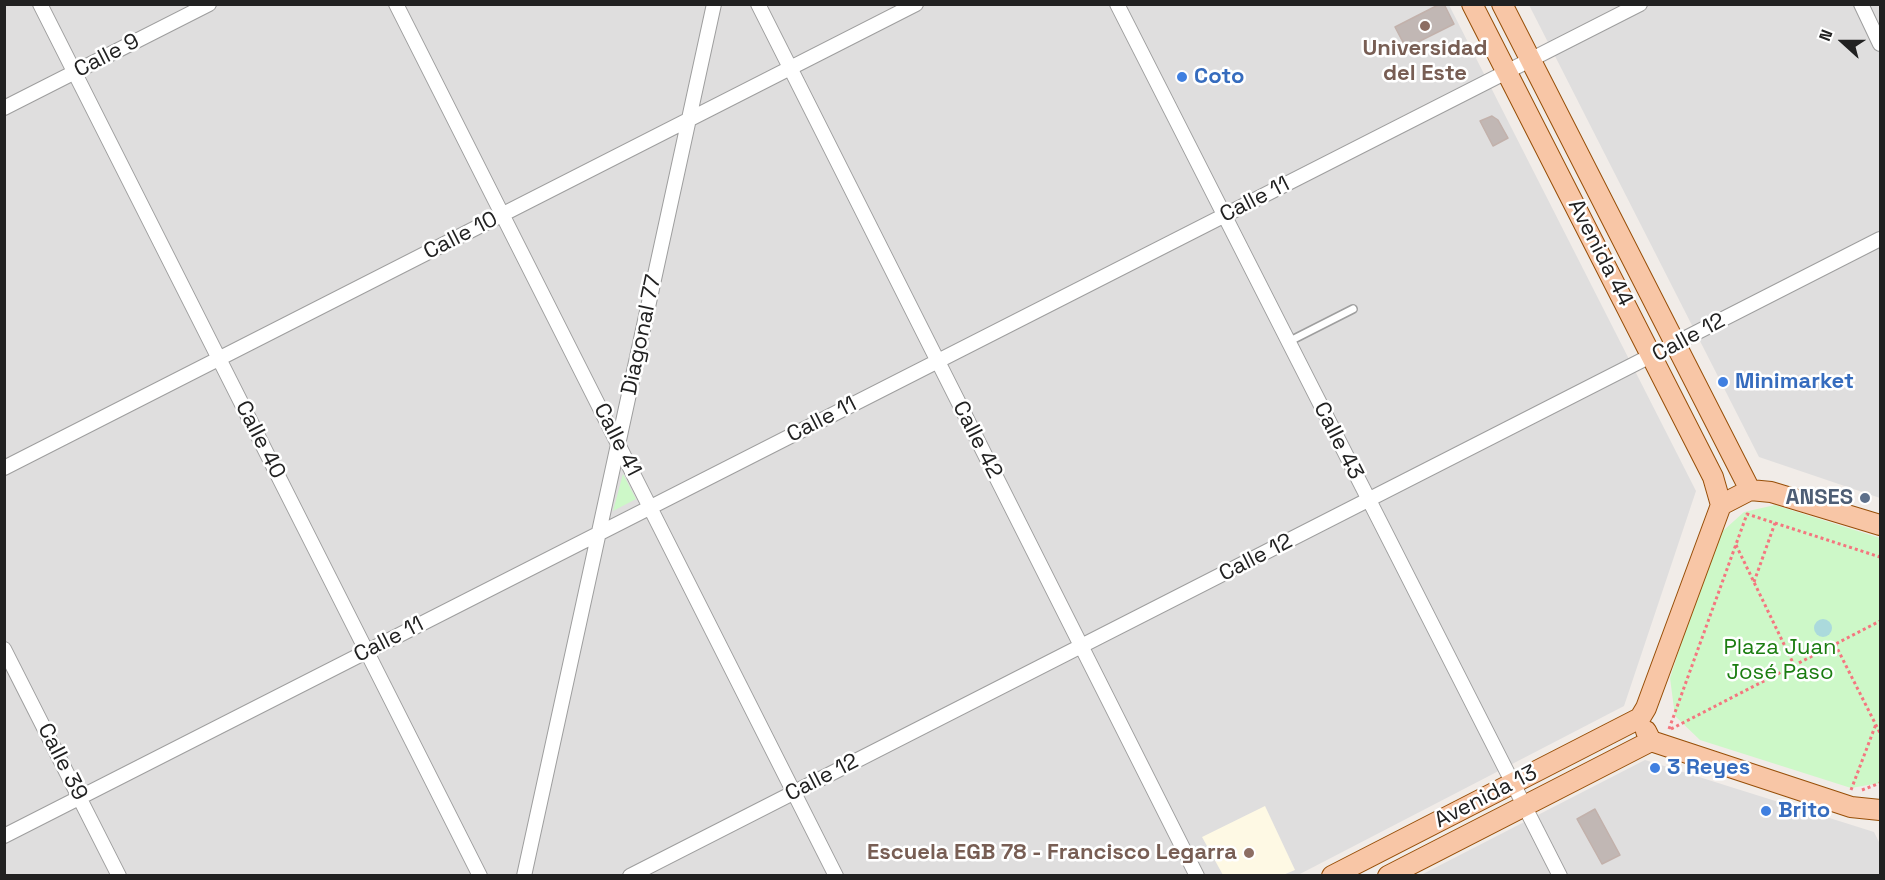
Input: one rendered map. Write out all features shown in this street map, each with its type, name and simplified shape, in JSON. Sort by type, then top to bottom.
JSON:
[{"type":"main road","name":"Avenida 44","points":[[1472,4],[1626,301],[1713,477],[1721,505]]},
{"type":"main road","name":"Avenida 44","points":[[1502,4],[1750,490]]},
{"type":"main road","points":[[1879,813],[1851,807],[1651,741],[1640,718],[1646,708],[1721,505],[1750,490],[1772,492],[1881,525]]},
{"type":"main road","name":"Avenida 13","points":[[1332,876],[1640,718]]},
{"type":"main road","name":"Avenida 13","points":[[1388,876],[1651,741]]},
{"type":"street","name":"Calle 40","points":[[39,4],[480,876]]},
{"type":"street","name":"Calle 9","points":[[4,108],[209,4]]},
{"type":"street","name":"Calle 41","points":[[396,4],[836,876]]},
{"type":"street","name":"Diagonal 77","points":[[524,876],[714,4]]},
{"type":"street","name":"Calle 42","points":[[758,4],[1197,876]]},
{"type":"street","name":"Calle 10","points":[[4,468],[916,4]]},
{"type":"street","name":"Calle 43","points":[[1117,4],[1511,784],[1525,806],[1560,876]]},
{"type":"street","name":"Calle 11","points":[[4,836],[1640,4]]},
{"type":"street","points":[[1860,4],[1881,44]]},
{"type":"street","name":"Calle 12","points":[[630,876],[1881,239]]},
{"type":"street","name":"Calle 39","points":[[4,649],[119,876]]},
{"type":"lane","points":[[1288,342],[1353,309]]},
{"type":"path","points":[[1881,557],[1747,514],[1669,729],[1881,621]]},
{"type":"path","points":[[1754,582],[1775,523]]},
{"type":"path","points":[[1736,545],[1794,665]]},
{"type":"path","points":[[1835,644],[1881,733]]},
{"type":"path","points":[[1850,795],[1876,724]]},
{"type":"shaded area","points":[[5,5],[1449,5],[1696,491],[1624,706],[1298,875],[5,876]]},
{"type":"shaded area","points":[[1529,5],[1880,5],[1880,498],[1759,457]]},
{"type":"shaded area","points":[[1645,760],[1874,832],[1880,844],[1880,875],[1419,876]]},
{"type":"shaded area","name":"Escuela EGB 78 - Francisco Legarra","points":[[1265,806],[1295,870],[1283,875],[1223,875],[1202,837]]},
{"type":"green space","points":[[623,474],[636,499],[613,511]]},
{"type":"green space","name":"Plaza Juan José Paso","points":[[1775,505],[1880,538],[1880,783],[1851,788],[1700,740],[1675,716],[1670,678],[1715,538],[1744,512]]},
{"type":"water","points":[[1823,619],[1829,622],[1832,628],[1829,634],[1823,637],[1817,634],[1814,628],[1817,622]]},
{"type":"building","name":"Universidad del Este","points":[[1444,4],[1454,24],[1406,48],[1395,27]]},
{"type":"building","points":[[1492,116],[1498,120],[1508,138],[1493,146],[1480,121]]},
{"type":"building","points":[[1595,809],[1620,855],[1602,864],[1577,819]]},
{"type":"place","name":"Universidad del Este","points":[[1425,26]]},
{"type":"place","name":"Coto","points":[[1182,77]]},
{"type":"place","name":"Minimarket","points":[[1723,382]]},
{"type":"place","name":"ANSES","points":[[1865,498]]},
{"type":"place","name":"3 Reyes","points":[[1655,768]]},
{"type":"place","name":"Brito","points":[[1766,811]]},
{"type":"place","name":"Escuela EGB 78 - Francisco Legarra","points":[[1249,853]]}]
